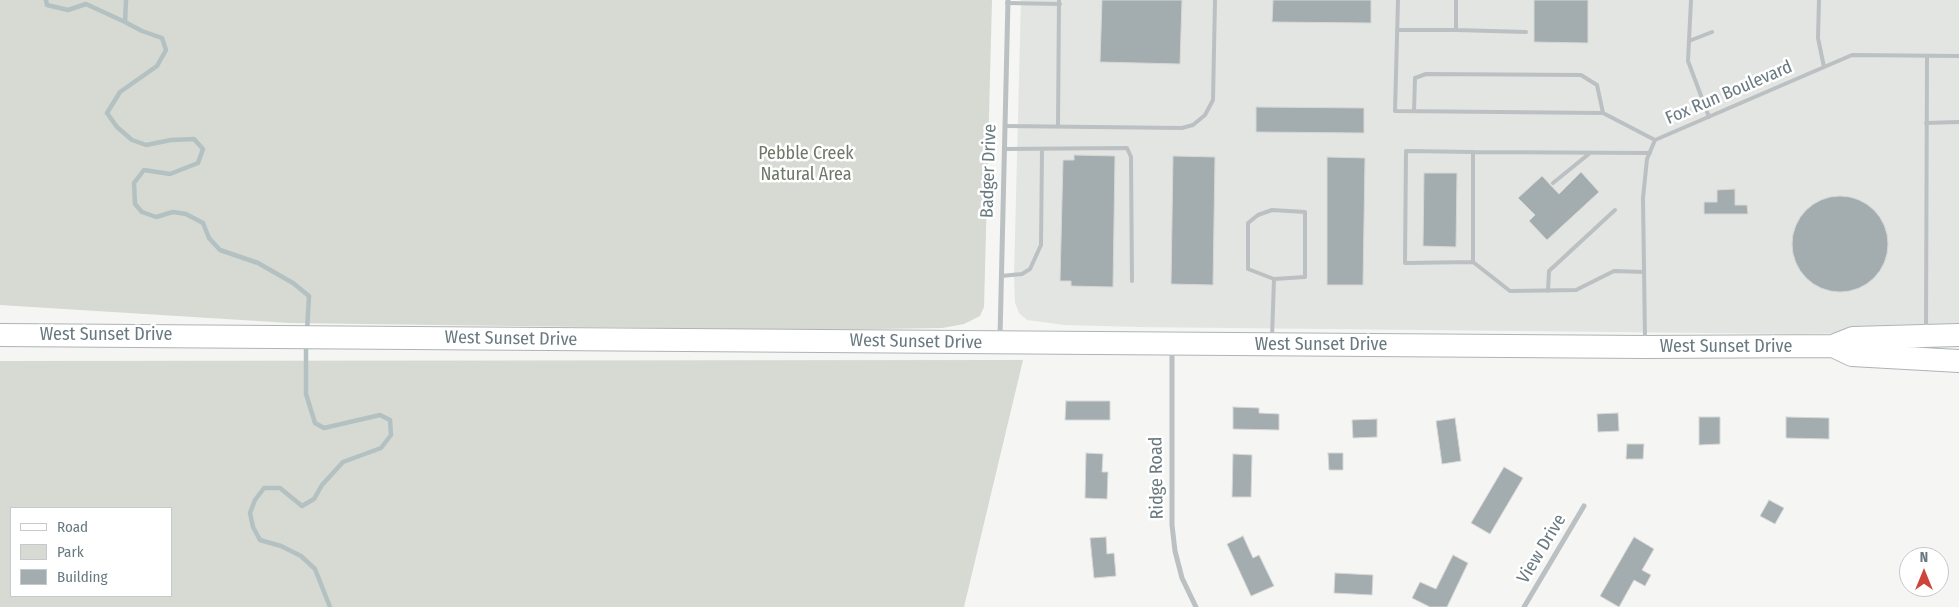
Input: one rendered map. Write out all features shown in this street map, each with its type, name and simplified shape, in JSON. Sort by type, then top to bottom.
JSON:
[{"type":"main road","name":"West Sunset Drive","points":[[0,335],[1645,347],[1833,346],[1854,338],[1959,335]]},
{"type":"main road","name":"West Sunset Drive","points":[[1833,346],[1852,355],[1959,361]]},
{"type":"street","name":"Badger Drive","points":[[1000,343],[1007,2]]},
{"type":"street","name":"Ridge Road","points":[[1172,344],[1170,396],[1172,525],[1175,551],[1182,578],[1196,607]]},
{"type":"street","name":"View Drive","points":[[1524,607],[1584,506]]},
{"type":"lane","points":[[1004,126],[1182,128],[1193,126],[1200,121],[1210,108],[1213,100],[1215,0]]},
{"type":"lane","points":[[1398,0],[1395,111],[1603,113],[1655,140]]},
{"type":"lane","points":[[1456,0],[1456,30]]},
{"type":"lane","points":[[1691,0],[1688,61],[1709,117]]},
{"type":"lane","points":[[1819,0],[1818,38],[1824,67]]},
{"type":"lane","points":[[1007,2],[1059,2],[1058,126]]},
{"type":"lane","points":[[1397,30],[1526,32]]},
{"type":"lane","points":[[1689,41],[1712,32]]},
{"type":"lane","name":"Fox Run Boulevard","points":[[1645,347],[1643,198],[1644,178],[1655,140],[1852,55],[1959,56]]},
{"type":"lane","points":[[1926,56],[1926,335]]},
{"type":"lane","points":[[1414,111],[1415,78],[1426,74],[1581,75],[1598,85],[1603,113]]},
{"type":"lane","points":[[1926,123],[1959,122]]},
{"type":"lane","points":[[1004,149],[1111,147],[1127,148],[1130,151],[1132,281]]},
{"type":"lane","points":[[1001,276],[1022,274],[1030,269],[1041,245],[1042,149]]},
{"type":"lane","points":[[1644,272],[1614,271],[1576,290],[1548,292],[1510,291],[1473,262],[1405,263],[1406,151],[1650,153]]},
{"type":"lane","points":[[1473,152],[1473,262]]},
{"type":"lane","points":[[1553,183],[1590,153]]},
{"type":"lane","points":[[1272,210],[1305,212],[1305,277],[1274,279],[1248,269],[1248,223],[1258,214],[1272,210]]},
{"type":"lane","points":[[1548,292],[1549,270],[1615,210]]},
{"type":"lane","points":[[1272,345],[1274,279]]},
{"type":"shaded area","points":[[1021,0],[1959,0],[1959,331],[1800,334],[1137,327],[1065,325],[1027,320],[1019,313],[1015,303],[1014,276]]},
{"type":"green space","name":"Pebble Creek Natural Area","points":[[0,0],[992,0],[984,307],[980,316],[964,324],[942,328],[809,330],[290,323],[0,305]]},
{"type":"green space","points":[[1023,360],[964,607],[0,607],[0,361]]},
{"type":"building","points":[[1102,0],[1182,0],[1180,64],[1100,62]]},
{"type":"building","points":[[1273,0],[1371,0],[1371,23],[1272,22]]},
{"type":"building","points":[[1534,0],[1588,0],[1588,43],[1534,42]]},
{"type":"building","points":[[1256,107],[1364,108],[1364,133],[1256,132]]},
{"type":"building","points":[[1074,155],[1115,156],[1113,287],[1071,286],[1071,281],[1060,281],[1063,160],[1074,160]]},
{"type":"building","points":[[1173,156],[1215,157],[1213,285],[1171,284]]},
{"type":"building","points":[[1327,157],[1365,158],[1363,285],[1327,285]]},
{"type":"building","points":[[1581,172],[1599,192],[1547,240],[1529,221],[1535,215],[1518,198],[1542,176],[1559,194]]},
{"type":"building","points":[[1424,173],[1457,173],[1456,247],[1423,246]]},
{"type":"building","points":[[1735,189],[1735,205],[1747,205],[1748,214],[1704,214],[1704,202],[1717,202],[1717,190]]},
{"type":"building","points":[[1840,196],[1858,200],[1874,210],[1884,226],[1888,244],[1884,262],[1874,278],[1858,288],[1840,292],[1822,288],[1806,278],[1796,262],[1792,244],[1796,226],[1806,210],[1822,200]]},
{"type":"building","points":[[1066,401],[1110,401],[1110,420],[1065,420]]},
{"type":"building","points":[[1233,407],[1259,408],[1259,413],[1279,414],[1279,430],[1233,429]]},
{"type":"building","points":[[1618,413],[1619,431],[1598,432],[1597,414]]},
{"type":"building","points":[[1699,417],[1720,417],[1720,444],[1699,445]]},
{"type":"building","points":[[1786,417],[1829,418],[1829,439],[1786,438]]},
{"type":"building","points":[[1455,418],[1461,461],[1442,464],[1436,421]]},
{"type":"building","points":[[1377,419],[1377,437],[1353,438],[1352,420]]},
{"type":"building","points":[[1627,444],[1644,444],[1643,459],[1626,459]]},
{"type":"building","points":[[1086,453],[1103,454],[1102,472],[1108,472],[1107,499],[1085,498]]},
{"type":"building","points":[[1328,453],[1343,453],[1343,470],[1329,470]]},
{"type":"building","points":[[1233,454],[1252,455],[1251,497],[1232,497]]},
{"type":"building","points":[[1504,467],[1523,478],[1490,534],[1471,523]]},
{"type":"building","points":[[1769,500],[1784,508],[1775,524],[1760,516]]},
{"type":"building","points":[[1243,536],[1253,558],[1259,555],[1274,586],[1251,596],[1227,544]]},
{"type":"building","points":[[1106,537],[1107,554],[1114,553],[1116,576],[1094,578],[1090,538]]},
{"type":"building","points":[[1634,537],[1654,549],[1642,570],[1651,575],[1645,586],[1634,580],[1619,607],[1600,596]]},
{"type":"building","points":[[1453,555],[1468,563],[1447,607],[1430,607],[1412,598],[1420,582],[1436,589]]},
{"type":"building","points":[[1335,573],[1373,575],[1372,595],[1334,593]]},
{"type":"waterway","points":[[46,0],[47,5],[68,10],[86,4],[125,22]]},
{"type":"waterway","points":[[126,0],[125,22],[142,31],[162,38],[166,50],[157,66],[120,92],[107,113],[117,127],[132,140],[146,145],[171,140],[194,139],[203,149],[198,163],[170,174],[144,170],[134,183],[135,204],[142,212],[156,217],[173,212],[186,214],[203,223],[209,238],[220,250],[258,263],[293,283],[309,296],[307,332]]},
{"type":"waterway","points":[[306,344],[306,394],[315,423],[324,428],[380,415],[390,420],[391,435],[381,448],[343,462],[322,485],[314,499],[302,506],[280,488],[264,488],[255,500],[250,513],[253,527],[260,540],[281,546],[301,556],[315,569],[330,607]]}]
